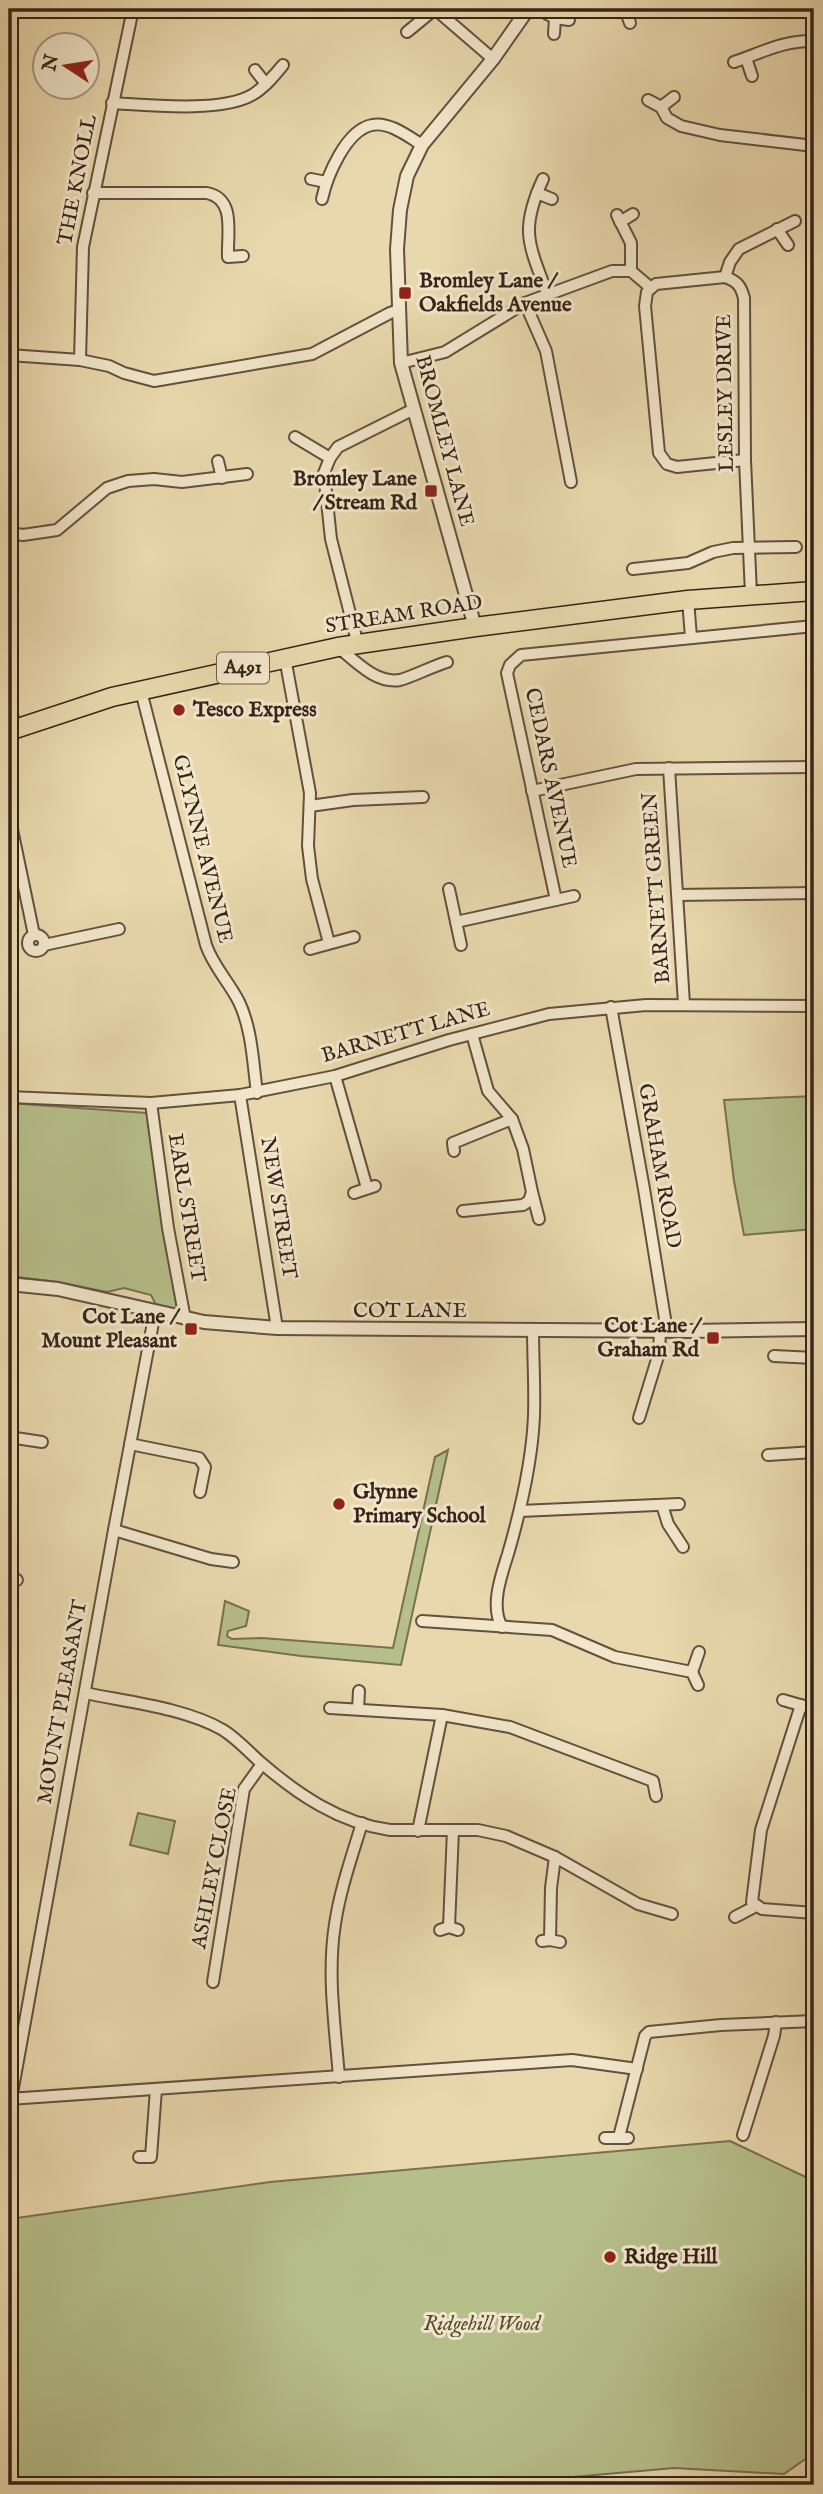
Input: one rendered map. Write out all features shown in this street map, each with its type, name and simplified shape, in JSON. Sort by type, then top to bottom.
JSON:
[{"type":"highway","name":"STREAM ROAD","points":[[12,729],[112,697],[338,647],[688,600],[814,591]]},
{"type":"street","name":"THE KNOLL","points":[[80,360],[83,247],[134,9]]},
{"type":"street","points":[[407,32],[435,9],[493,59]]},
{"type":"street","name":"BROMLEY LANE","points":[[475,627],[401,363],[397,249],[400,210],[407,177],[422,145],[493,59],[528,9]]},
{"type":"street","points":[[538,9],[555,18],[569,20]]},
{"type":"street","points":[[627,9],[630,23]]},
{"type":"street","points":[[554,34],[555,18]]},
{"type":"street","points":[[733,62],[778,45],[814,41]]},
{"type":"street","points":[[746,58],[752,76]]},
{"type":"street","points":[[112,103],[208,105],[251,96],[283,65]]},
{"type":"street","points":[[255,70],[266,84]]},
{"type":"street","points":[[661,107],[674,97]]},
{"type":"street","points":[[648,100],[661,107],[667,118],[681,126],[720,135],[814,146]]},
{"type":"street","points":[[322,199],[336,160],[363,129],[374,124],[397,130],[422,145]]},
{"type":"street","points":[[543,178],[530,211],[529,240],[547,293]]},
{"type":"street","points":[[311,179],[326,182]]},
{"type":"street","points":[[93,193],[207,192],[217,195],[227,207],[228,257],[243,256]]},
{"type":"street","points":[[537,193],[552,199]]},
{"type":"street","points":[[631,271],[631,243],[618,218],[633,215]]},
{"type":"street","points":[[746,460],[677,467],[667,464],[659,453],[645,306],[647,292],[656,284],[725,277],[730,262],[740,249],[795,221]]},
{"type":"street","points":[[777,229],[788,245]]},
{"type":"street","points":[[401,363],[445,352],[525,303],[612,271],[631,271],[651,288]]},
{"type":"street","name":"LESLEY DRIVE","points":[[725,277],[736,281],[744,298],[751,594]]},
{"type":"street","points":[[525,303],[546,351],[571,482]]},
{"type":"street","points":[[9,355],[80,360],[109,366],[154,381],[312,354],[399,310]]},
{"type":"street","points":[[358,645],[331,539],[324,473],[338,447],[414,409]]},
{"type":"street","points":[[295,437],[330,458]]},
{"type":"street","points":[[218,461],[222,478]]},
{"type":"street","points":[[9,533],[23,535],[57,530],[107,488],[128,481],[154,479],[182,482],[247,474]]},
{"type":"street","points":[[633,569],[688,563],[713,552],[749,547],[796,547]]},
{"type":"street","points":[[688,600],[691,637],[814,626]]},
{"type":"street","name":"CEDARS AVENUE","points":[[556,900],[507,673],[510,665],[521,655],[691,637]]},
{"type":"street","points":[[338,647],[369,672],[392,680],[402,680],[447,662]]},
{"type":"street","points":[[285,658],[310,793],[308,846],[312,879],[329,943]]},
{"type":"street","name":"GLYNNE AVENUE","points":[[141,691],[206,945],[210,957],[238,1001],[246,1021],[257,1093]]},
{"type":"street","points":[[9,701],[12,729]]},
{"type":"street","points":[[532,791],[624,771],[814,767]]},
{"type":"street","name":"BARNETT GREEN","points":[[669,768],[684,1004]]},
{"type":"street","points":[[310,806],[354,800],[423,797]]},
{"type":"street","points":[[9,815],[34,935],[28,941],[30,950],[39,951],[44,945],[119,929]]},
{"type":"street","points":[[449,889],[461,945]]},
{"type":"street","points":[[678,895],[814,892]]},
{"type":"street","name":"CEDARS AVENUE","points":[[456,922],[574,896]]},
{"type":"street","points":[[310,949],[354,937]]},
{"type":"street","name":"BARNETT LANE","points":[[9,1097],[151,1103],[240,1095],[335,1076],[472,1034],[549,1014],[611,1007],[684,1004],[814,1006]]},
{"type":"street","name":"GRAHAM ROAD","points":[[611,1007],[644,1189],[663,1331],[659,1353],[640,1401],[639,1418]]},
{"type":"street","points":[[472,1034],[488,1091],[512,1119],[523,1149],[539,1219]]},
{"type":"street","points":[[335,1076],[371,1187],[354,1193]]},
{"type":"street","name":"NEW STREET","points":[[240,1095],[277,1328]]},
{"type":"street","name":"EARL STREET","points":[[151,1103],[168,1228],[185,1319]]},
{"type":"street","points":[[454,1151],[453,1143],[512,1119]]},
{"type":"street","points":[[463,1211],[523,1205],[529,1201],[533,1192]]},
{"type":"street","name":"COT LANE","points":[[9,1284],[58,1289],[185,1319],[277,1328],[663,1331],[814,1329]]},
{"type":"street","name":"MOUNT PLEASANT","points":[[155,1312],[10,2099],[572,2060],[637,2069]]},
{"type":"street","points":[[502,1626],[496,1616],[500,1581],[520,1511],[534,1416],[533,1329]]},
{"type":"street","points":[[775,1356],[814,1358]]},
{"type":"street","points":[[9,1437],[42,1442]]},
{"type":"street","points":[[130,1444],[199,1458],[205,1467],[200,1492]]},
{"type":"street","points":[[768,1455],[814,1452]]},
{"type":"street","points":[[520,1511],[679,1504]]},
{"type":"street","points":[[662,1505],[667,1524],[683,1547]]},
{"type":"street","points":[[114,1530],[211,1559],[233,1562]]},
{"type":"street","points":[[422,1621],[552,1630],[615,1657],[692,1672]]},
{"type":"street","points":[[698,1685],[692,1672],[699,1652]]},
{"type":"street","points":[[358,1709],[359,1691]]},
{"type":"street","points":[[85,1693],[204,1720],[226,1732],[262,1764],[318,1806],[362,1823],[376,1828],[418,1831],[478,1830],[506,1836],[555,1857],[638,1904],[672,1914]]},
{"type":"street","points":[[783,1700],[814,1709]]},
{"type":"street","points":[[801,1705],[761,1830],[752,1902],[762,1909],[814,1913]]},
{"type":"street","points":[[330,1708],[442,1715],[510,1727],[653,1781]]},
{"type":"street","points":[[418,1831],[442,1715]]},
{"type":"street","name":"ASHLEY CLOSE","points":[[213,1982],[244,1790],[262,1764]]},
{"type":"street","points":[[653,1781],[664,1772]]},
{"type":"street","points":[[653,1781],[656,1796]]},
{"type":"street","points":[[339,2077],[332,1970],[335,1926],[339,1902],[362,1823]]},
{"type":"street","points":[[449,1929],[453,1830]]},
{"type":"street","points":[[550,1941],[551,1888],[555,1857]]},
{"type":"street","points":[[735,1917],[756,1906]]},
{"type":"street","points":[[605,2138],[623,2138],[645,2036],[653,2030],[814,2021]]},
{"type":"street","points":[[742,2135],[774,2036],[776,2022]]},
{"type":"street","points":[[139,2157],[151,2157],[156,2090]]},
{"type":"green space","points":[[814,1096],[814,1229],[744,1235],[724,1100]]},
{"type":"green space","points":[[9,1103],[147,1113],[177,1310],[156,1305],[151,1295],[124,1288],[107,1292],[9,1276]]},
{"type":"green space","points":[[448,1450],[401,1665],[218,1645],[225,1601],[249,1611],[246,1626],[228,1631],[227,1636],[232,1639],[262,1638],[393,1648],[435,1457]]},
{"type":"green space","points":[[138,1813],[175,1821],[168,1854],[130,1845]]},
{"type":"green space","name":"Ridgehill Wood","points":[[730,2141],[814,2181],[814,2453],[784,2474],[674,2468],[484,2485],[9,2485],[9,2219],[270,2182]]},
{"type":"place","name":"Bromley Lane / Oakfields Avenue","points":[[405,293]]},
{"type":"place","name":"Bromley Lane / Stream Rd","points":[[431,491]]},
{"type":"place","name":"Tesco Express","points":[[179,710]]},
{"type":"place","name":"Cot Lane / Mount Pleasant","points":[[191,1329]]},
{"type":"place","name":"Cot Lane / Graham Rd","points":[[713,1338]]},
{"type":"place","name":"Glynne Primary School","points":[[339,1504]]},
{"type":"place","name":"Ridge Hill","points":[[610,2257]]}]
